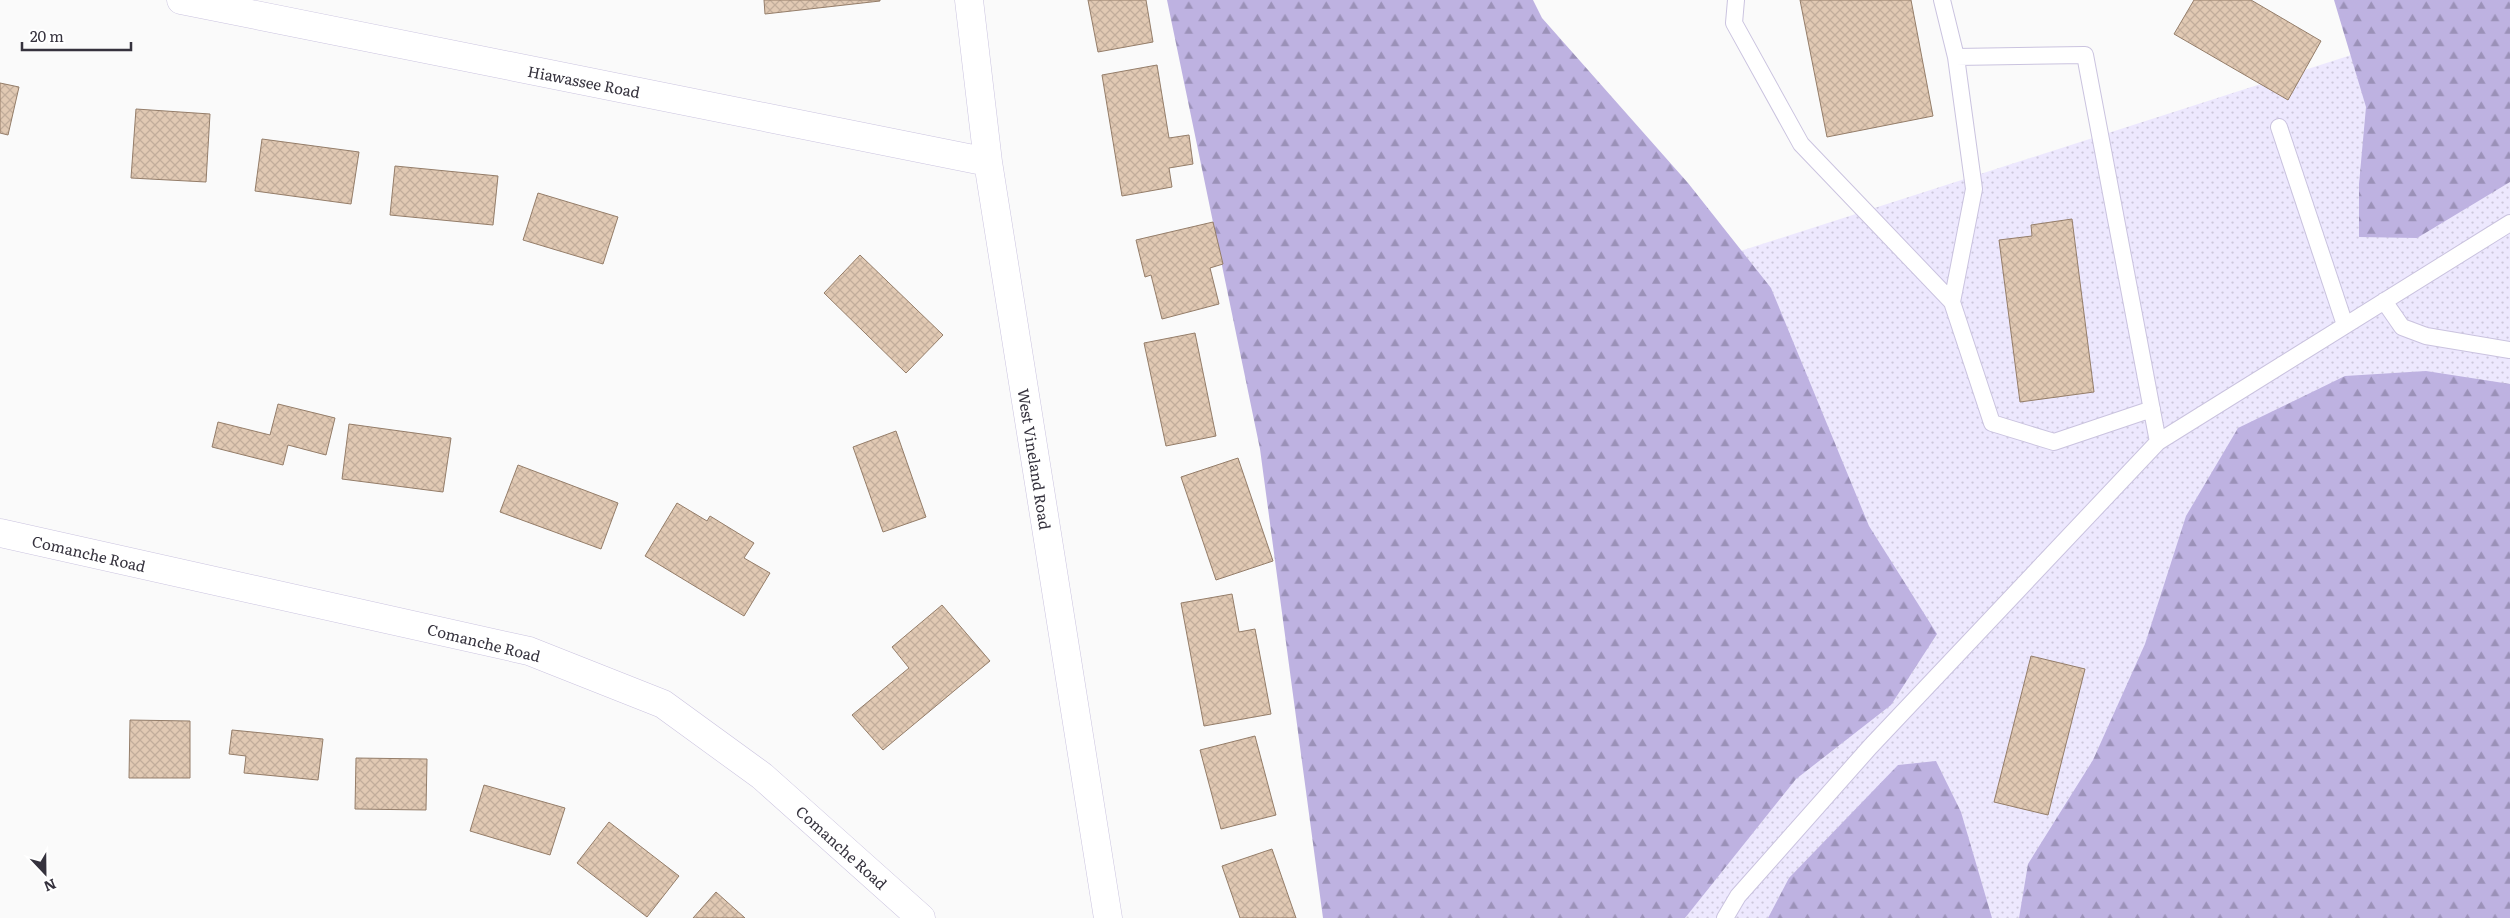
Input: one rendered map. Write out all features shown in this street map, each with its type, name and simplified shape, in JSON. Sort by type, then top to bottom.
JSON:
[{"type":"street","name":"Hiawassee Road","points":[[181,0],[988,162]]},
{"type":"street","name":"West Vineland Road","points":[[969,0],[988,162],[1108,918]]},
{"type":"street","name":"Comanche Road","points":[[0,533],[529,651],[663,704],[762,776],[921,918]]},
{"type":"lane","points":[[1736,0],[1734,23],[1801,144],[1952,302],[1992,423],[2054,442],[2152,409]]},
{"type":"lane","points":[[1942,0],[1956,57],[1974,189],[1952,302]]},
{"type":"lane","points":[[1956,57],[2085,54],[2158,442]]},
{"type":"lane","points":[[2279,127],[2345,325]]},
{"type":"lane","points":[[1725,918],[1738,896],[1870,747],[2158,442],[2510,223]]},
{"type":"lane","points":[[2384,301],[2402,327],[2426,336],[2510,350]]},
{"type":"shaded area","points":[[2510,0],[2510,918],[1509,918],[1432,350],[2373,48]]},
{"type":"green space","points":[[1167,0],[1533,0],[1542,18],[1688,183],[1771,288],[1869,526],[1937,634],[1891,705],[1796,779],[1685,918],[1323,918],[1260,449]]},
{"type":"green space","points":[[2334,0],[2510,0],[2510,182],[2417,238],[2359,237],[2359,184],[2366,107]]},
{"type":"green space","points":[[2426,371],[2510,384],[2510,918],[2019,918],[2028,864],[2093,760],[2145,644],[2186,516],[2238,428],[2345,376]]},
{"type":"green space","points":[[1936,761],[1961,812],[1992,918],[1768,918],[1789,878],[1898,765]]},
{"type":"building","points":[[764,0],[880,0],[880,1],[765,14]]},
{"type":"building","points":[[1088,0],[1146,0],[1153,42],[1098,52]]},
{"type":"building","points":[[1800,0],[1911,0],[1933,116],[1827,137]]},
{"type":"building","points":[[2194,0],[2251,0],[2321,41],[2288,100],[2174,34]]},
{"type":"building","points":[[1157,65],[1169,138],[1189,135],[1193,164],[1169,168],[1172,187],[1122,196],[1102,75]]},
{"type":"building","points":[[0,83],[19,87],[8,135],[0,133]]},
{"type":"building","points":[[136,109],[210,114],[206,182],[131,178]]},
{"type":"building","points":[[262,139],[359,152],[351,204],[255,191]]},
{"type":"building","points":[[395,166],[498,176],[493,225],[390,215]]},
{"type":"building","points":[[538,193],[618,217],[603,264],[523,240]]},
{"type":"building","points":[[2072,219],[2094,392],[2020,402],[1999,240],[2032,236],[2031,225]]},
{"type":"building","points":[[1213,222],[1223,264],[1210,268],[1219,304],[1162,319],[1151,275],[1145,277],[1136,240]]},
{"type":"building","points":[[860,255],[943,335],[906,373],[824,293]]},
{"type":"building","points":[[1195,333],[1216,436],[1166,446],[1144,343]]},
{"type":"building","points":[[278,404],[335,418],[326,455],[288,445],[283,465],[212,447],[218,422],[270,435]]},
{"type":"building","points":[[349,424],[451,438],[443,492],[342,479]]},
{"type":"building","points":[[896,431],[926,517],[883,532],[853,447]]},
{"type":"building","points":[[1238,458],[1273,561],[1216,580],[1181,477]]},
{"type":"building","points":[[518,465],[618,503],[601,549],[500,512]]},
{"type":"building","points":[[677,503],[707,521],[710,516],[754,543],[744,558],[770,573],[744,616],[645,556]]},
{"type":"building","points":[[1232,594],[1239,632],[1255,629],[1271,714],[1204,726],[1181,603]]},
{"type":"building","points":[[942,605],[990,661],[883,750],[852,715],[909,668],[892,647]]},
{"type":"building","points":[[2031,656],[2085,669],[2048,815],[1994,802]]},
{"type":"building","points":[[130,720],[190,721],[190,778],[129,778]]},
{"type":"building","points":[[232,730],[323,739],[318,780],[244,773],[246,756],[229,754]]},
{"type":"building","points":[[1255,736],[1276,815],[1221,829],[1200,750]]},
{"type":"building","points":[[356,758],[427,759],[426,810],[355,809]]},
{"type":"building","points":[[484,785],[565,808],[550,855],[470,831]]},
{"type":"building","points":[[609,822],[679,876],[647,917],[577,863]]},
{"type":"building","points":[[1272,849],[1296,918],[1240,918],[1222,866]]},
{"type":"building","points":[[716,892],[745,918],[693,918]]}]
